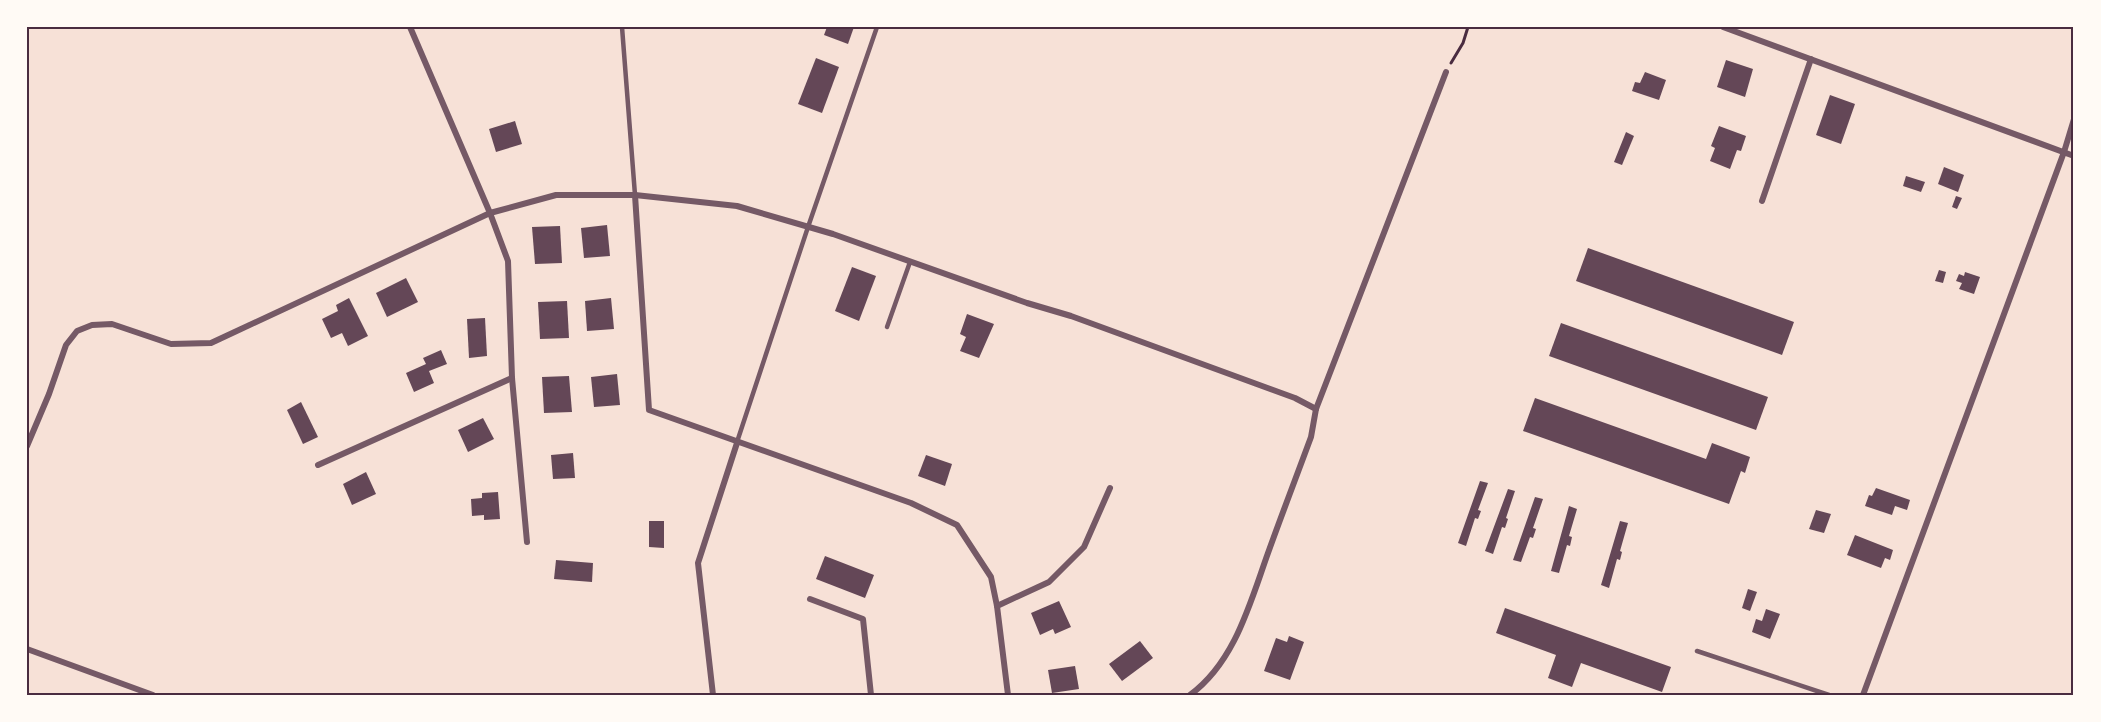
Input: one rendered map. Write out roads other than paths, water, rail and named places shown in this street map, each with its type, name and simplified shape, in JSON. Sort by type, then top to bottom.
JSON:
[{"type":"street","points":[[410,27],[490,213],[508,261],[513,378],[526,542]]},
{"type":"street","points":[[1723,27],[2074,156]]},
{"type":"street","points":[[1762,201],[1811,58]]},
{"type":"street","points":[[1190,695],[1206,683],[1227,653],[1243,621],[1311,437],[1317,409],[1446,72]]},
{"type":"street","points":[[1863,695],[2064,152],[2074,118]]},
{"type":"street","points":[[27,446],[66,345],[77,331],[92,325],[112,324],[171,344],[211,343],[490,213],[556,195],[635,195],[737,206],[808,227],[1027,303],[1071,315],[1295,398],[1317,409]]},
{"type":"street","points":[[635,195],[649,410],[911,504],[957,525],[991,577],[997,606],[1008,695]]},
{"type":"street","points":[[318,465],[513,378]]},
{"type":"street","points":[[713,695],[698,563],[737,443]]},
{"type":"street","points":[[997,606],[1049,582],[1084,547],[1110,488]]},
{"type":"street","points":[[810,600],[863,619],[872,695]]},
{"type":"street","points":[[27,648],[153,695]]},
{"type":"lane","points":[[622,27],[635,195]]},
{"type":"lane","points":[[737,443],[877,27]]},
{"type":"lane","points":[[887,327],[910,262]]},
{"type":"lane","points":[[1697,651],[1829,695]]}]
